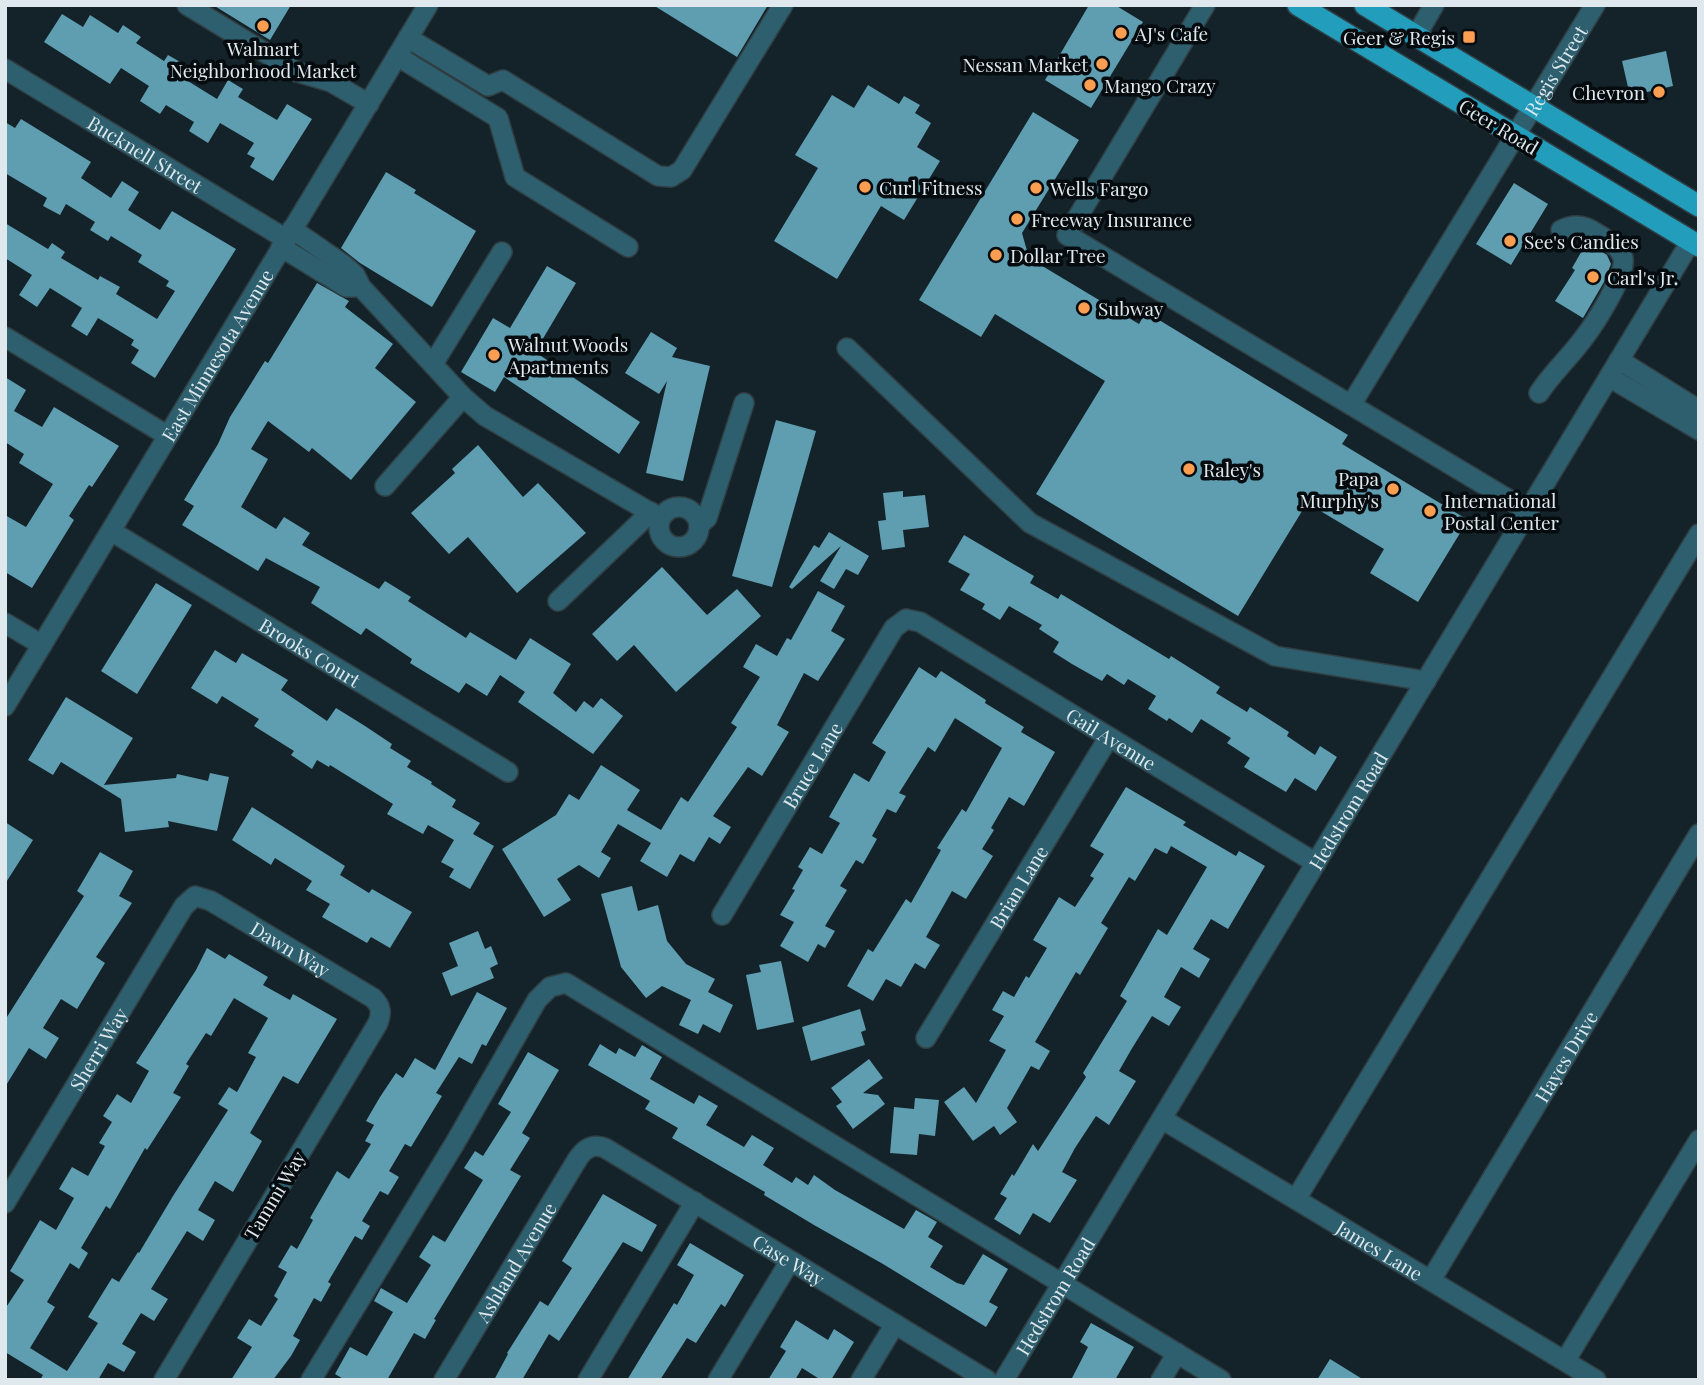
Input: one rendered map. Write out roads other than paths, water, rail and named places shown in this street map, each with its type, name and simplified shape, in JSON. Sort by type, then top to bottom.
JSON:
[{"type":"main road","name":"Geer Road","points":[[1298,5],[1695,244]]},
{"type":"main road","name":"Geer Road","points":[[1365,5],[1699,206]]},
{"type":"street","points":[[187,5],[297,72],[331,82],[369,104]]},
{"type":"street","name":"East Minnesota Avenue","points":[[5,706],[428,5]]},
{"type":"street","points":[[408,38],[488,86],[503,80],[658,176],[671,177],[682,170],[783,5]]},
{"type":"street","points":[[1205,5],[1068,235],[1528,511]]},
{"type":"street","points":[[1416,36],[1434,5]]},
{"type":"street","name":"Regis Street","points":[[1351,405],[1595,5]]},
{"type":"street","points":[[397,57],[498,118],[515,177],[628,247]]},
{"type":"street","name":"Bucknell Street","points":[[5,69],[286,238],[344,265],[355,275],[361,287],[463,397],[485,415],[656,515]]},
{"type":"street","points":[[1539,393],[1587,334],[1620,278],[1624,265],[1623,256],[1617,247],[1594,232],[1575,226],[1561,230]]},
{"type":"street","name":"Hedstrom Road","points":[[1004,1380],[1614,369],[1695,244]]},
{"type":"street","points":[[433,364],[502,252]]},
{"type":"street","points":[[5,337],[168,436]]},
{"type":"street","points":[[847,348],[1030,523],[1275,656],[1426,681]]},
{"type":"street","points":[[1614,369],[1699,410]]},
{"type":"street","points":[[1614,369],[1699,430]]},
{"type":"street","points":[[385,486],[463,397]]},
{"type":"street","points":[[699,525],[707,518],[744,402]]},
{"type":"street","points":[[558,601],[656,515],[670,508],[683,507],[694,513],[699,525],[698,532],[691,542],[679,547],[672,546],[666,543],[659,531],[656,515]]},
{"type":"street","name":"Brooks Court","points":[[111,531],[508,772]]},
{"type":"street","points":[[1296,1199],[1699,534]]},
{"type":"street","name":"Gail Avenue","points":[[906,619],[920,622],[1316,863]]},
{"type":"street","name":"Bruce Lane","points":[[722,915],[894,628],[906,619]]},
{"type":"street","points":[[5,623],[42,645]]},
{"type":"street","name":"Brian Lane","points":[[926,1038],[1109,737]]},
{"type":"street","name":"Hayes Drive","points":[[1431,1280],[1699,834]]},
{"type":"street","name":"Dawn Way","points":[[195,896],[211,901],[373,998],[381,1010]]},
{"type":"street","name":"Sherri Way","points":[[5,1203],[184,906],[195,896]]},
{"type":"street","points":[[312,1380],[455,1143],[537,1000],[550,988],[566,983],[1221,1380]]},
{"type":"street","name":"Tammi Way","points":[[164,1380],[378,1023],[381,1010]]},
{"type":"street","name":"James Lane","points":[[1162,1119],[1596,1380]]},
{"type":"street","points":[[1565,1361],[1699,1140]]},
{"type":"street","name":"Case Way","points":[[590,1147],[605,1148],[987,1380]]},
{"type":"street","name":"Ashland Avenue","points":[[444,1380],[576,1160],[590,1147]]},
{"type":"street","points":[[588,1380],[695,1202]]},
{"type":"street","points":[[718,1380],[789,1261]]},
{"type":"street","points":[[860,1380],[895,1324]]},
{"type":"street","points":[[1161,1380],[1177,1353]]},
{"type":"place","name":"Walmart Neighborhood Market","points":[[263,26]]},
{"type":"place","name":"AJ's Cafe","points":[[1121,33]]},
{"type":"place","name":"Geer & Regis","points":[[1469,37]]},
{"type":"place","name":"Nessan Market","points":[[1102,64]]},
{"type":"place","name":"Mango Crazy","points":[[1090,85]]},
{"type":"place","name":"Chevron","points":[[1659,92]]},
{"type":"place","name":"Curl Fitness","points":[[865,187]]},
{"type":"place","name":"Wells Fargo","points":[[1036,188]]},
{"type":"place","name":"Freeway Insurance","points":[[1017,219]]},
{"type":"place","name":"See's Candies","points":[[1510,241]]},
{"type":"place","name":"Dollar Tree","points":[[996,255]]},
{"type":"place","name":"Carl's Jr.","points":[[1593,277]]},
{"type":"place","name":"Subway","points":[[1084,308]]},
{"type":"place","name":"Walnut Woods Apartments","points":[[494,355]]},
{"type":"place","name":"Raley's","points":[[1189,469]]},
{"type":"place","name":"Papa Murphy's","points":[[1393,489]]},
{"type":"place","name":"International Postal Center","points":[[1430,511]]}]
